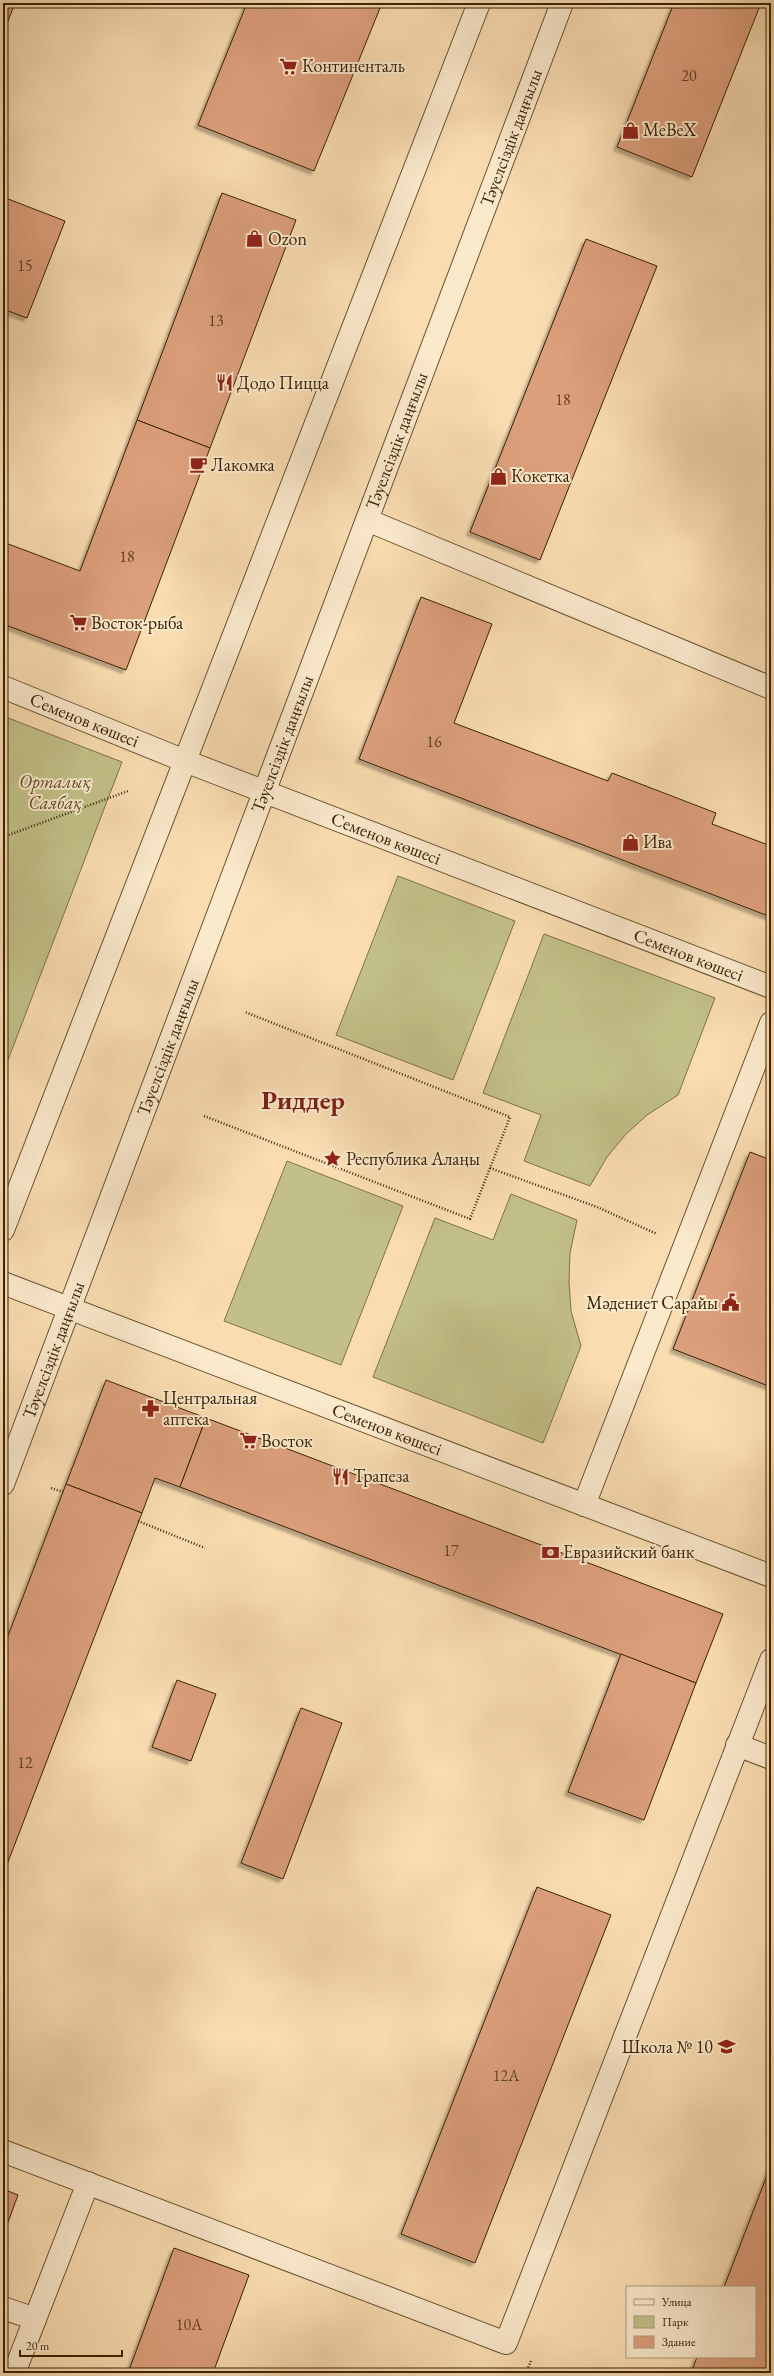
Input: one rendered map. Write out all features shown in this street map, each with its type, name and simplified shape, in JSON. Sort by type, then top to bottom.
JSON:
[{"type":"street","points":[[3,1230],[479,3]]},
{"type":"street","name":"Тәуелсіздік даңғылы","points":[[3,1484],[71,1309],[562,3]]},
{"type":"street","points":[[367,520],[771,688]]},
{"type":"street","name":"Семенов көшесі","points":[[3,687],[185,761],[771,987]]},
{"type":"street","points":[[584,1505],[771,1023]]},
{"type":"street","name":"Семенов көшесі","points":[[3,1283],[771,1576]]},
{"type":"street","points":[[3,2151],[506,2343],[771,1660]]},
{"type":"street","points":[[737,1745],[771,1758]]},
{"type":"street","points":[[14,2373],[88,2183]]},
{"type":"street","points":[[3,2308],[35,2319]]},
{"type":"path","points":[[3,837],[128,791]]},
{"type":"path","points":[[204,1116],[470,1219],[510,1116],[245,1012]]},
{"type":"path","points":[[490,1168],[597,1207],[684,1246]]},
{"type":"path","points":[[51,1488],[63,1492]]},
{"type":"path","points":[[138,1521],[205,1548]]},
{"type":"green space","name":"Орталық Саябақ","points":[[3,716],[122,762],[3,1073]]},
{"type":"green space","points":[[398,876],[515,921],[453,1080],[336,1035]]},
{"type":"green space","points":[[544,934],[715,998],[678,1095],[647,1115],[626,1134],[607,1157],[590,1186],[524,1161],[541,1115],[483,1093]]},
{"type":"green space","points":[[287,1161],[403,1206],[341,1365],[224,1321]]},
{"type":"green space","points":[[511,1194],[577,1220],[570,1253],[569,1282],[571,1311],[581,1346],[543,1443],[373,1377],[435,1218],[493,1240]]},
{"type":"building","points":[[3,3],[15,3],[3,34]]},
{"type":"building","name":"Континенталь","points":[[247,3],[368,3],[380,8],[314,171],[198,125]]},
{"type":"building","points":[[674,3],[761,3],[692,177],[617,147]]},
{"type":"building","points":[[222,193],[296,220],[210,448],[137,420]]},
{"type":"building","points":[[3,197],[65,221],[27,318],[3,309]]},
{"type":"building","points":[[586,239],[657,266],[540,560],[470,532]]},
{"type":"building","points":[[137,420],[210,448],[126,670],[3,624],[3,542],[80,571]]},
{"type":"building","points":[[421,597],[492,624],[454,723],[608,781],[612,773],[716,813],[712,824],[771,846],[771,917],[359,759]]},
{"type":"building","name":"Мәдениет Сарайы","points":[[750,1152],[771,1160],[771,1387],[673,1349]]},
{"type":"building","points":[[106,1380],[206,1418],[180,1487],[155,1478],[142,1513],[66,1484]]},
{"type":"building","points":[[206,1418],[723,1614],[696,1683],[180,1487]]},
{"type":"building","points":[[66,1484],[142,1513],[3,1875],[3,1649]]},
{"type":"building","points":[[621,1654],[696,1683],[644,1820],[568,1792]]},
{"type":"building","points":[[177,1680],[216,1694],[191,1761],[152,1747]]},
{"type":"building","points":[[301,1708],[342,1723],[283,1879],[241,1863]]},
{"type":"building","points":[[537,1887],[611,1915],[475,2263],[401,2234]]},
{"type":"building","points":[[771,2165],[771,2373],[691,2373],[697,2358],[756,2358],[756,2286],[724,2286]]},
{"type":"building","points":[[3,2189],[18,2195],[3,2236]]},
{"type":"building","points":[[174,2248],[249,2275],[213,2373],[128,2373]]},
{"type":"place","name":"Континенталь","points":[[289,66]]},
{"type":"place","name":"MeBeX","points":[[630,130]]},
{"type":"place","name":"Ozon","points":[[255,239]]},
{"type":"place","name":"Додо Пицца","points":[[224,383]]},
{"type":"place","name":"Лакомка","points":[[198,465]]},
{"type":"place","name":"Кокетка","points":[[498,476]]},
{"type":"place","name":"Восток-рыба","points":[[78,623]]},
{"type":"place","name":"Ива","points":[[630,842]]},
{"type":"place","name":"Республика Алаңы","points":[[333,1159]]},
{"type":"place","name":"Мәдениет Сарайы","points":[[731,1303]]},
{"type":"place","name":"Центральная аптека","points":[[150,1408]]},
{"type":"place","name":"Восток","points":[[248,1441]]},
{"type":"place","name":"Трапеза","points":[[340,1476]]},
{"type":"place","name":"Евразийский банк","points":[[550,1552]]},
{"type":"place","name":"Школа № 10","points":[[726,2047]]},
{"type":"district","name":"Риддер","points":[[303,1100]]}]
